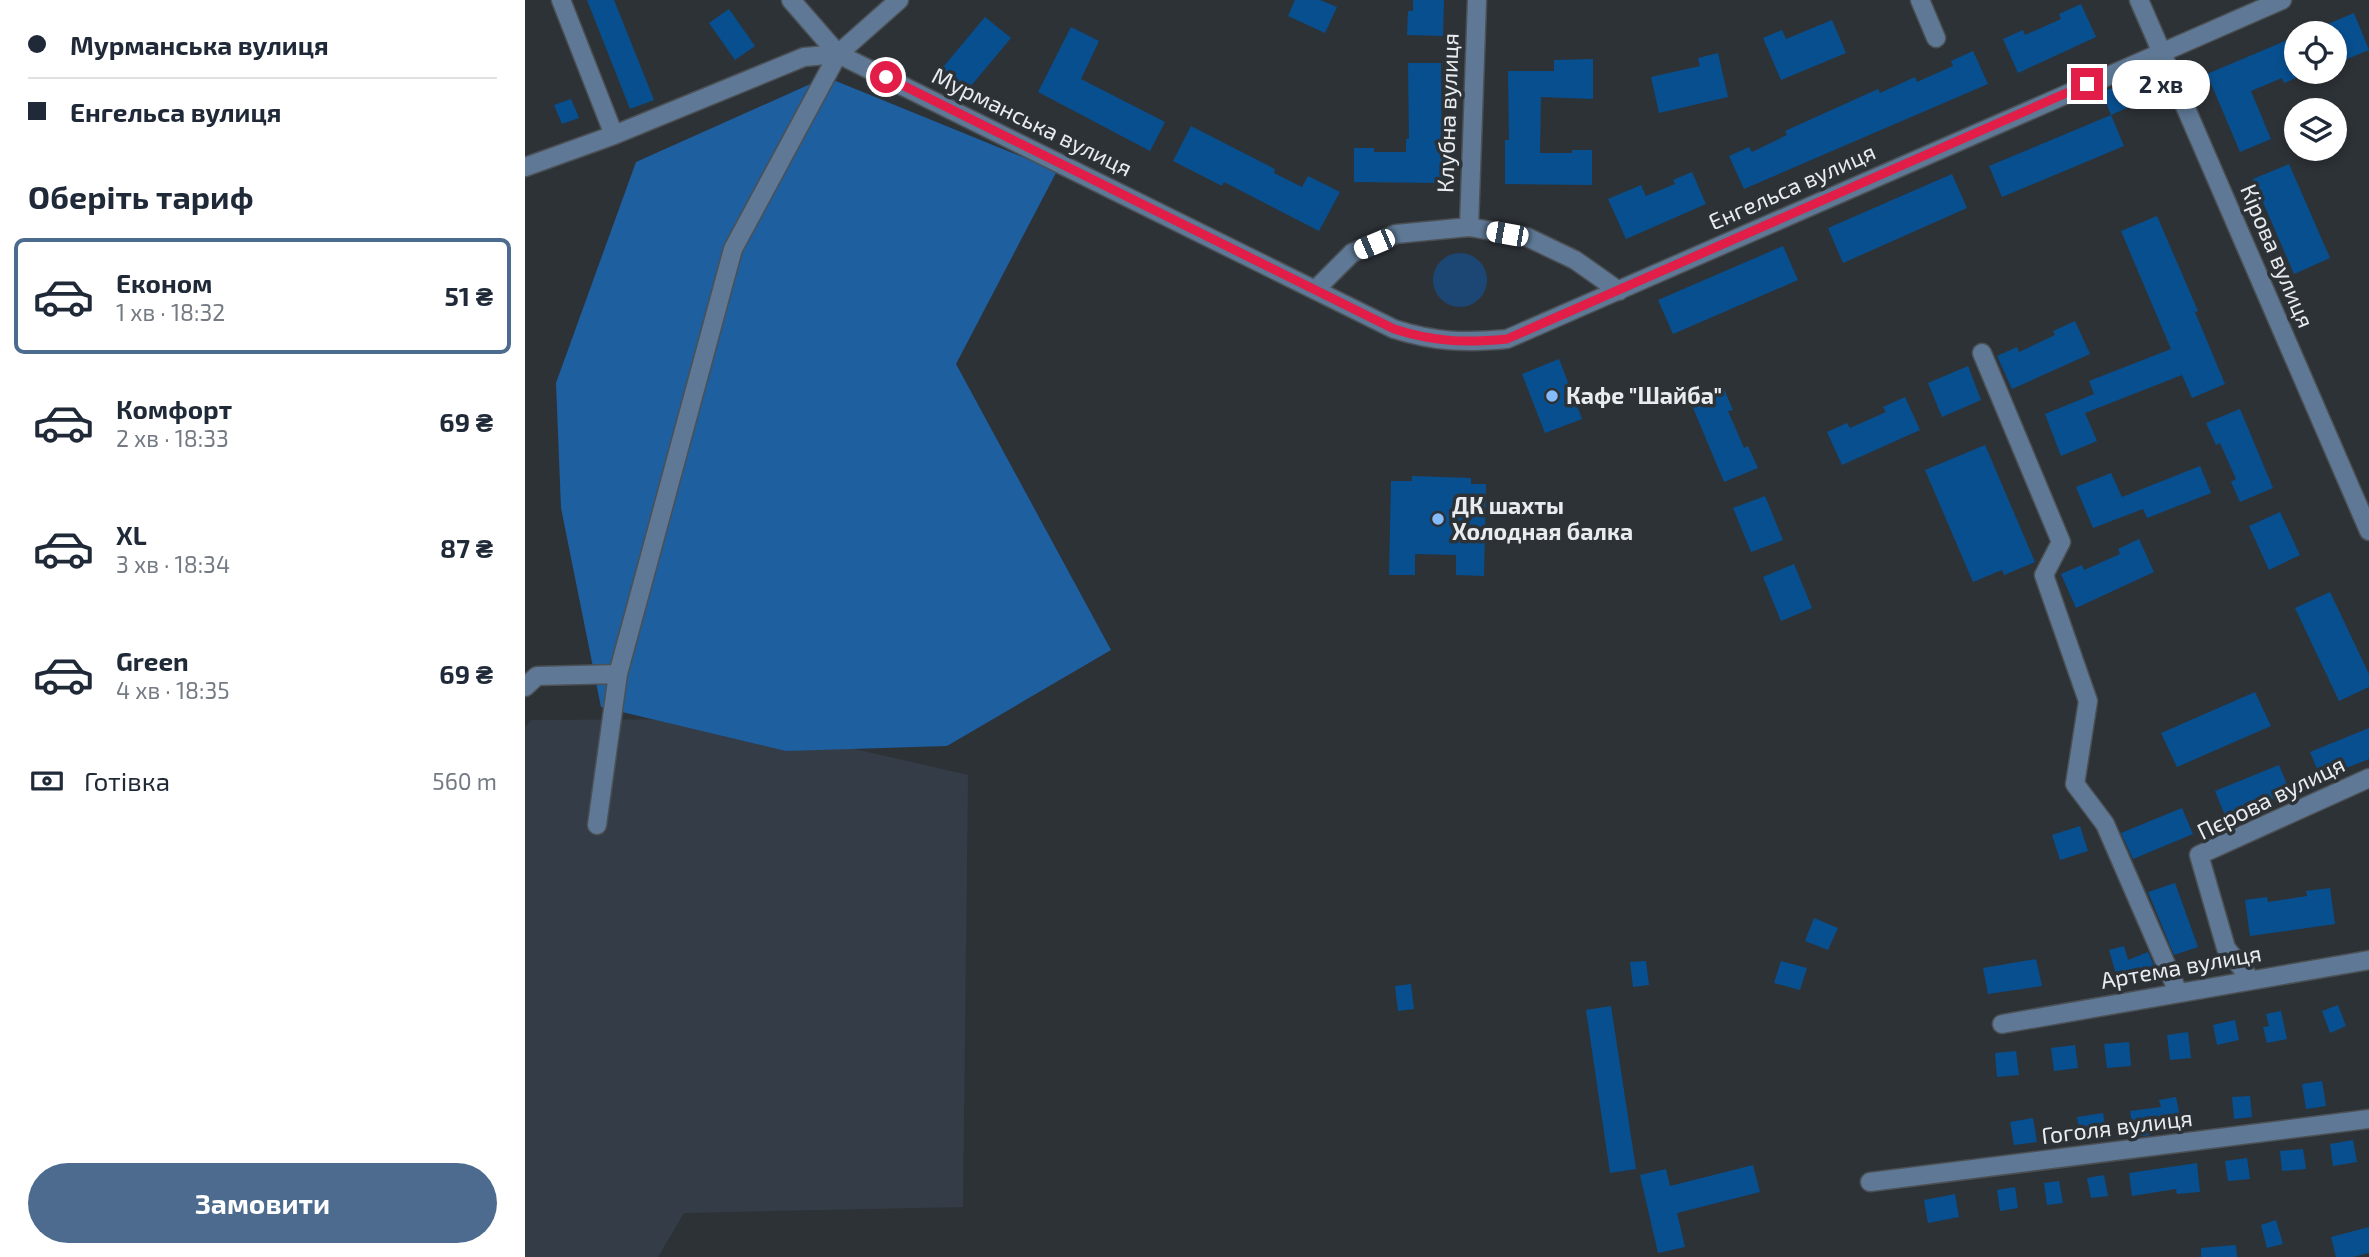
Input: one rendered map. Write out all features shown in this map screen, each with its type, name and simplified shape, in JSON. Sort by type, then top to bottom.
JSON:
[{"type":"street","points":[[561,0],[614,135]]},
{"type":"street","points":[[791,0],[838,54]]},
{"type":"street","points":[[597,825],[618,674],[733,249],[838,54],[899,0]]},
{"type":"street","name":"Клубна вулиця","points":[[1469,227],[1476,0]]},
{"type":"street","points":[[1920,0],[1936,38]]},
{"type":"street","name":"Кірова вулиця","points":[[2139,0],[2369,531]]},
{"type":"street","name":"Енгельса вулиця","points":[[1315,290],[1394,329],[1424,339],[1465,343],[1507,339],[2282,0]]},
{"type":"street","points":[[525,167],[614,135],[804,57],[838,54]]},
{"type":"street","name":"Мурманська вулиця","points":[[838,54],[1315,290]]},
{"type":"street","points":[[1315,290],[1352,253],[1396,234],[1469,227],[1527,237],[1575,260],[1619,291]]},
{"type":"street","points":[[1982,353],[2061,542],[2044,575],[2088,701],[2075,784],[2105,824],[2178,992]]},
{"type":"street","points":[[525,687],[537,676],[618,674]]},
{"type":"street","name":"Пєрова вулиця","points":[[2251,980],[2226,948],[2199,855],[2369,778]]},
{"type":"street","name":"Артема вулиця","points":[[2002,1024],[2369,960]]},
{"type":"street","name":"Гоголя вулиця","points":[[1870,1182],[2369,1119]]},
{"type":"shaded area","points":[[826,77],[1057,171],[956,364],[1111,650],[947,746],[786,751],[601,707],[561,508],[556,383],[636,162]]},
{"type":"shaded area","points":[[1460,253],[1479,261],[1487,280],[1479,299],[1460,307],[1441,299],[1433,280],[1441,261]]},
{"type":"shaded area","points":[[725,719],[968,775],[963,1207],[684,1213],[658,1257],[525,1257],[525,727],[531,720]]},
{"type":"building","points":[[587,0],[614,0],[654,100],[630,109]]},
{"type":"building","points":[[1295,0],[1320,0],[1337,7],[1325,33],[1288,16]]},
{"type":"building","points":[[1413,0],[1444,0],[1443,36],[1407,35],[1408,11],[1413,11]]},
{"type":"building","points":[[2081,4],[2096,37],[2018,73],[2003,39],[2023,30],[2025,35],[2061,19],[2059,14]]},
{"type":"building","points":[[729,9],[755,46],[735,60],[709,23]]},
{"type":"building","points":[[2354,13],[2369,50],[2347,59],[2347,21],[2335,21]]},
{"type":"building","points":[[985,17],[1011,38],[965,93],[939,72]]},
{"type":"building","points":[[1832,20],[1846,53],[1781,80],[1763,38],[1782,30],[1786,39]]},
{"type":"building","points":[[1071,27],[1099,41],[1081,79],[1165,122],[1150,151],[1038,92]]},
{"type":"building","points":[[2284,42],[2284,83],[2282,78],[2251,91],[2271,139],[2240,152],[2207,74]]},
{"type":"building","points":[[1973,51],[1988,84],[1744,189],[1729,156],[1749,147],[1752,152],[1787,135],[1785,131],[1878,89],[1880,93],[1915,77],[1917,82],[1953,66],[1951,61]]},
{"type":"building","points":[[1718,53],[1728,97],[1659,113],[1651,77],[1700,66],[1698,58]]},
{"type":"building","points":[[1593,59],[1593,99],[1541,97],[1540,153],[1592,150],[1592,185],[1505,184],[1505,140],[1509,140],[1508,71],[1554,71],[1554,60]]},
{"type":"building","points":[[1408,63],[1441,63],[1442,183],[1354,182],[1354,148],[1374,148],[1374,152],[1406,152],[1406,139],[1409,139]]},
{"type":"building","points":[[2125,83],[2134,105],[2111,115],[2102,92]]},
{"type":"building","points":[[571,99],[579,118],[562,124],[554,105]]},
{"type":"building","points":[[2111,115],[2124,146],[2002,197],[1989,166]]},
{"type":"building","points":[[1191,126],[1275,169],[1274,173],[1302,187],[1308,176],[1340,192],[1319,231],[1224,182],[1222,186],[1173,161]]},
{"type":"building","points":[[2289,164],[2330,258],[2294,274],[2253,179]]},
{"type":"building","points":[[1692,172],[1706,204],[1626,239],[1608,199],[1641,185],[1646,196],[1675,184],[1673,180]]},
{"type":"building","points":[[1952,174],[1967,208],[1843,263],[1828,228]]},
{"type":"building","points":[[2157,216],[2198,311],[2195,312],[2225,384],[2192,398],[2182,375],[2085,413],[2097,441],[2061,456],[2045,414],[2094,394],[2089,381],[2171,349],[2121,231]]},
{"type":"building","points":[[1783,246],[1798,280],[1673,334],[1658,300]]},
{"type":"building","points":[[2075,321],[2090,354],[2012,389],[1997,356],[2017,347],[2019,352],[2055,335],[2053,331]]},
{"type":"building","name":"Кафе \"Шайба\"","points":[[1559,359],[1582,419],[1545,433],[1522,374]]},
{"type":"building","points":[[1968,366],[1981,400],[1942,417],[1928,383]]},
{"type":"building","points":[[1724,389],[1733,410],[1728,411],[1744,448],[1748,446],[1758,468],[1724,482],[1691,403]]},
{"type":"building","points":[[1905,397],[1920,430],[1842,465],[1827,432],[1847,423],[1850,428],[1886,412],[1883,407]]},
{"type":"building","points":[[2240,409],[2273,488],[2240,502],[2231,482],[2236,479],[2220,443],[2216,445],[2206,423]]},
{"type":"building","points":[[1985,445],[2035,562],[2004,575],[2002,570],[1973,582],[1925,470]]},
{"type":"building","points":[[2200,466],[2211,493],[2147,518],[2143,509],[2093,528],[2076,487],[2111,473],[2122,497]]},
{"type":"building","name":"ДК шахты Холодная балка","points":[[1412,476],[1471,478],[1471,484],[1486,484],[1484,576],[1456,575],[1456,555],[1415,554],[1415,575],[1389,575],[1391,481],[1412,481]]},
{"type":"building","points":[[1765,496],[1783,540],[1751,552],[1733,508]]},
{"type":"building","points":[[2280,512],[2300,555],[2269,570],[2249,526]]},
{"type":"building","points":[[2139,539],[2154,572],[2076,608],[2061,574],[2082,565],[2084,570],[2120,554],[2118,549]]},
{"type":"building","points":[[1794,564],[1812,608],[1781,621],[1763,577]]},
{"type":"building","points":[[2330,592],[2369,674],[2369,687],[2339,701],[2295,608]]},
{"type":"building","points":[[2255,692],[2271,726],[2177,767],[2161,733]]},
{"type":"building","points":[[2369,728],[2369,759],[2321,778],[2310,752]]},
{"type":"building","points":[[2279,765],[2290,792],[2226,818],[2215,791]]},
{"type":"building","points":[[2182,808],[2193,834],[2133,859],[2121,833]]},
{"type":"building","points":[[2080,826],[2088,851],[2060,860],[2052,835]]},
{"type":"building","points":[[2175,883],[2198,947],[2174,955],[2148,892]]},
{"type":"building","points":[[2330,888],[2335,924],[2250,936],[2245,900],[2267,897],[2268,902],[2307,896],[2306,891]]},
{"type":"building","points":[[1814,918],[1838,928],[1828,950],[1805,941]]},
{"type":"building","points":[[2124,946],[2128,960],[2148,952],[2157,973],[2144,979],[2139,967],[2116,974],[2109,950]]},
{"type":"building","points":[[2036,959],[2042,986],[1988,994],[1983,968]]},
{"type":"building","points":[[1646,961],[1649,985],[1633,987],[1630,962]]},
{"type":"building","points":[[1781,961],[1807,968],[1800,990],[1774,983]]},
{"type":"building","points":[[1411,984],[1414,1009],[1398,1011],[1395,986]]},
{"type":"building","points":[[2338,1005],[2346,1026],[2330,1033],[2322,1011]]},
{"type":"building","points":[[1611,1006],[1636,1169],[1610,1173],[1586,1010]]},
{"type":"building","points":[[2281,1011],[2287,1039],[2267,1043],[2263,1027],[2269,1026],[2266,1014]]},
{"type":"building","points":[[2235,1020],[2239,1040],[2217,1045],[2213,1025]]},
{"type":"building","points":[[2188,1032],[2191,1058],[2170,1060],[2167,1035]]},
{"type":"building","points":[[2129,1042],[2131,1066],[2107,1068],[2104,1044]]},
{"type":"building","points":[[2075,1045],[2078,1068],[2054,1071],[2051,1048]]},
{"type":"building","points":[[2016,1051],[2019,1075],[1997,1077],[1995,1053]]},
{"type":"building","points":[[2322,1081],[2326,1106],[2306,1109],[2302,1084]]},
{"type":"building","points":[[2250,1096],[2252,1117],[2234,1119],[2232,1097]]},
{"type":"building","points":[[2176,1097],[2181,1122],[2149,1128],[2150,1135],[2134,1137],[2130,1111],[2161,1107],[2159,1100]]},
{"type":"building","points":[[2103,1113],[2106,1132],[2080,1137],[2077,1117]]},
{"type":"building","points":[[2033,1118],[2037,1142],[2014,1145],[2010,1122]]},
{"type":"building","points":[[2353,1140],[2357,1162],[2333,1166],[2330,1144]]},
{"type":"building","points":[[2303,1149],[2306,1169],[2282,1171],[2280,1151]]},
{"type":"building","points":[[2247,1158],[2250,1179],[2228,1181],[2225,1161]]},
{"type":"building","points":[[2197,1163],[2200,1192],[2177,1194],[2176,1189],[2132,1196],[2129,1173]]},
{"type":"building","points":[[1753,1165],[1760,1192],[1677,1213],[1685,1247],[1658,1253],[1640,1175],[1666,1169],[1670,1186]]},
{"type":"building","points":[[2104,1175],[2108,1196],[2091,1198],[2087,1178]]},
{"type":"building","points":[[2059,1181],[2063,1203],[2047,1205],[2044,1183]]},
{"type":"building","points":[[2015,1187],[2018,1208],[2000,1211],[1997,1190]]},
{"type":"building","points":[[1955,1194],[1959,1217],[1928,1223],[1924,1200]]},
{"type":"building","points":[[2276,1220],[2283,1244],[2267,1248],[2261,1225]]},
{"type":"building","points":[[2369,1227],[2369,1253],[2336,1257],[2331,1237]]},
{"type":"building","points":[[2236,1245],[2237,1257],[2201,1257],[2201,1248]]},
{"type":"place","name":"Кафе \"Шайба\"","points":[[1552,396]]},
{"type":"place","name":"ДК шахты Холодная балка","points":[[1438,519]]},
{"type":"route","points":[[886,77],[1394,329],[1424,339],[1465,343],[1507,339],[2087,84]]}]
